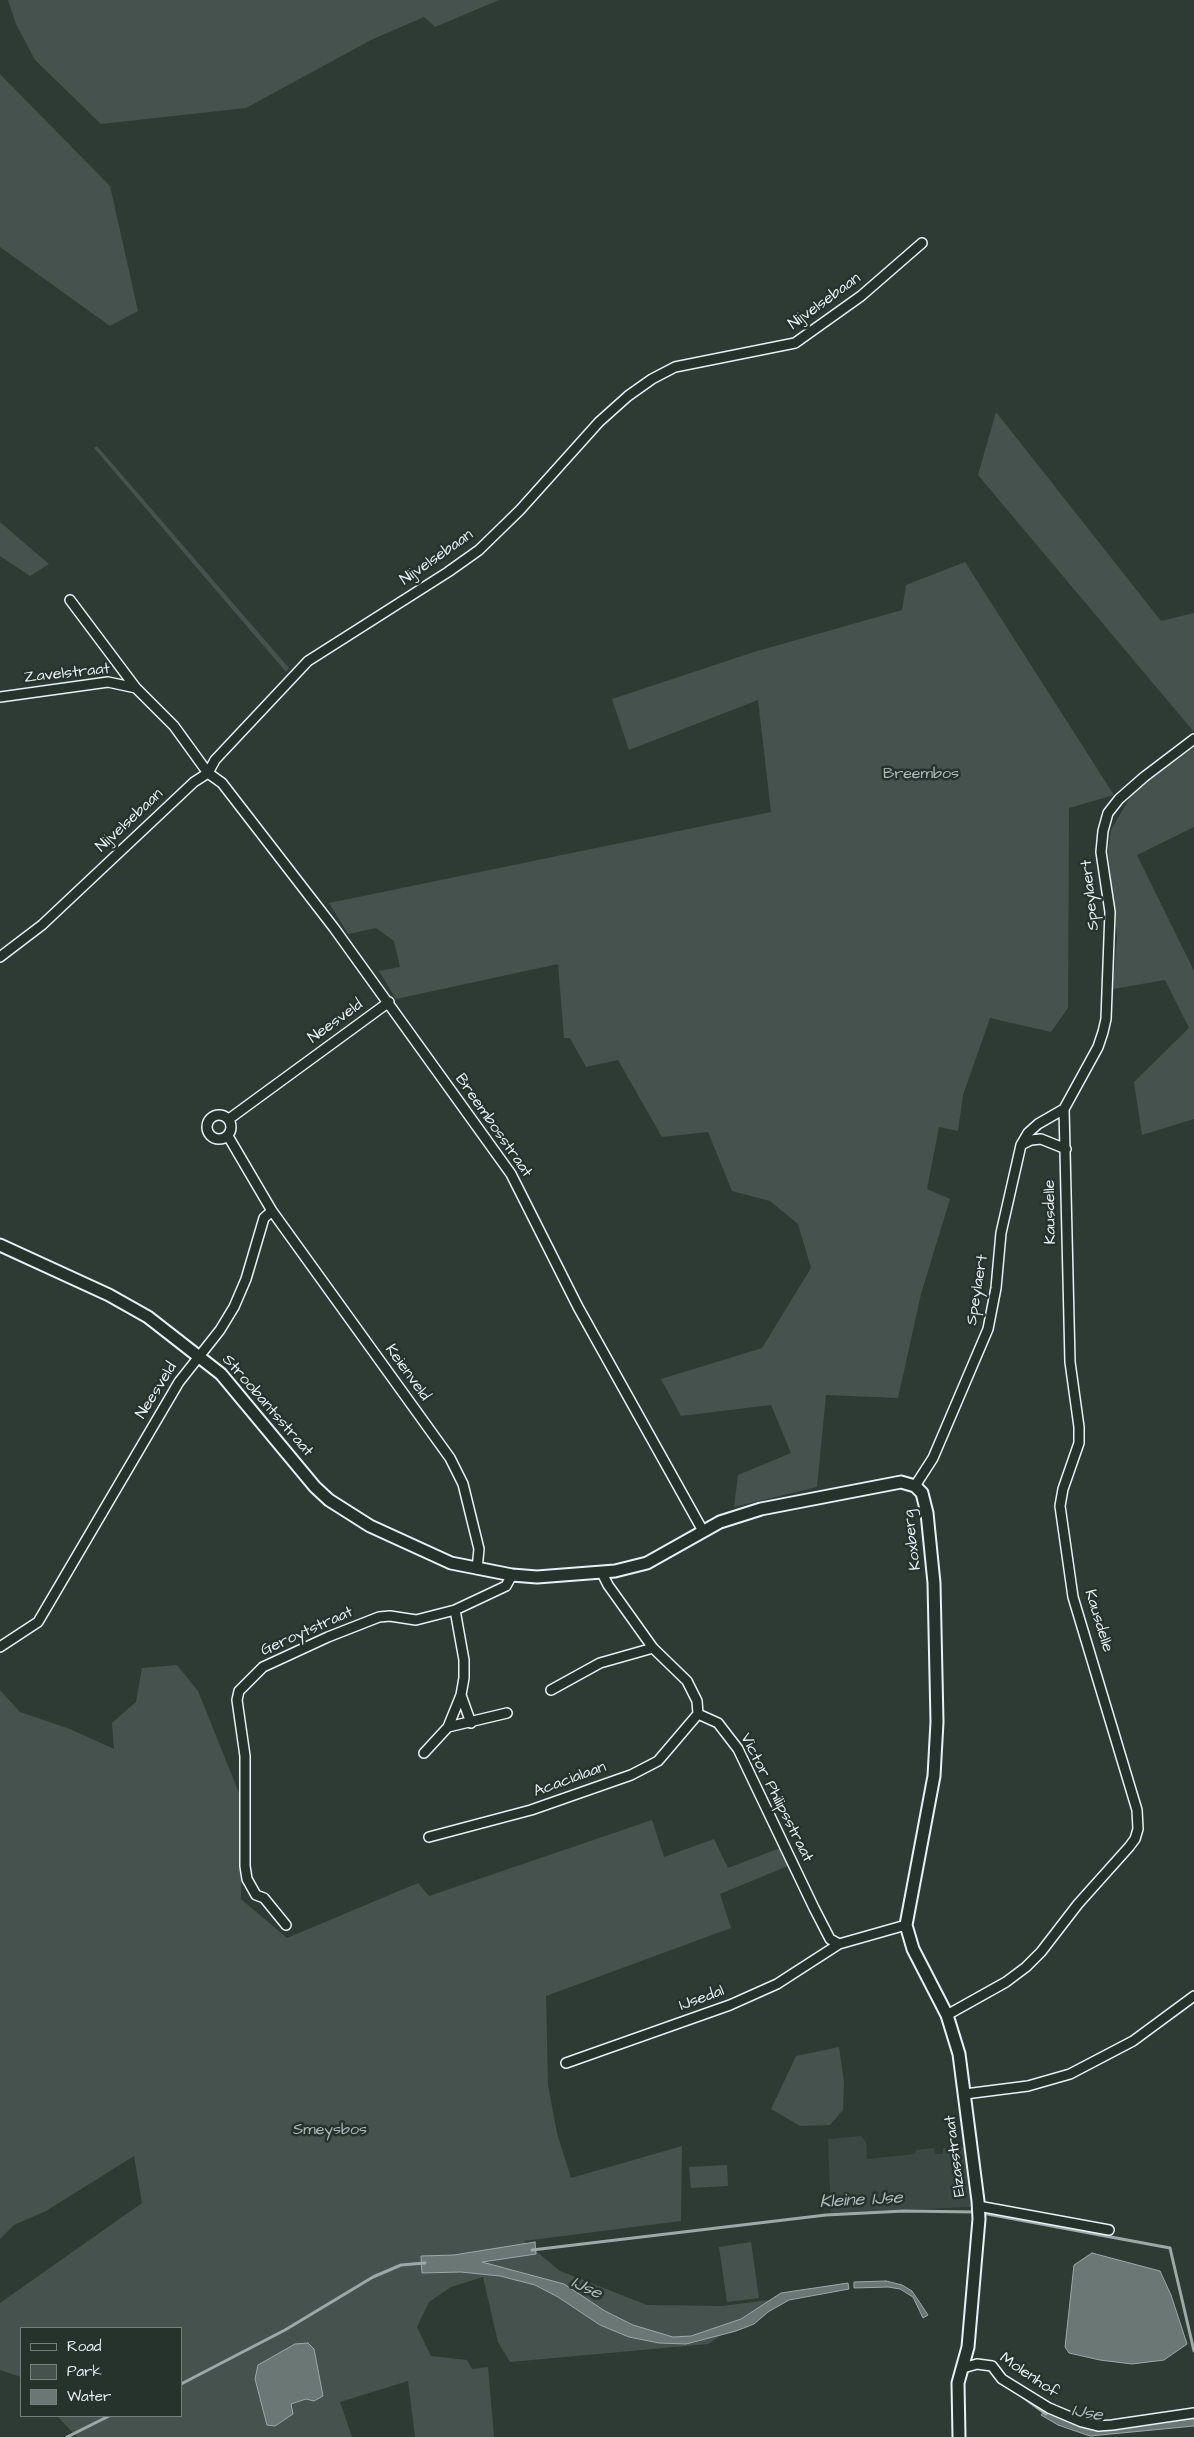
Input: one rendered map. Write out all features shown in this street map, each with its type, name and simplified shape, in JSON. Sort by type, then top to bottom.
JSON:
[{"type":"street","name":"Nijvelsebaan","points":[[0,957],[42,925],[194,782],[208,773],[215,760],[308,661],[448,572],[479,550],[520,510],[599,422],[628,396],[652,379],[675,367],[795,343],[861,296],[922,243]]},
{"type":"street","name":"Zavelstraat","points":[[70,600],[136,688],[174,726],[208,773]]},
{"type":"street","name":"Zavelstraat","points":[[0,697],[108,682],[136,688]]},
{"type":"street","name":"Speylaert","points":[[915,1486],[933,1458],[988,1329],[996,1288],[1001,1233],[1022,1145],[1028,1133],[1038,1124],[1064,1109],[1098,1047],[1106,1019],[1110,912],[1101,852],[1103,831],[1108,813],[1119,799],[1138,782],[1194,739]]},
{"type":"street","name":"Breembosstraat","points":[[208,773],[222,782],[389,1002],[446,1086],[511,1174],[578,1308],[703,1531]]},
{"type":"street","name":"Neesveld","points":[[228,1136],[216,1139],[209,1134],[207,1123],[215,1115],[224,1115],[229,1119],[389,1002]]},
{"type":"street","points":[[1022,1145],[1031,1140],[1041,1139],[1066,1149],[1064,1109]]},
{"type":"street","points":[[229,1119],[231,1131],[228,1136],[272,1211]]},
{"type":"street","name":"Kausdelle","points":[[947,2015],[1006,1982],[1036,1957],[1078,1904],[1129,1847],[1135,1839],[1138,1828],[1137,1810],[1073,1597],[1062,1526],[1060,1500],[1079,1443],[1079,1427],[1070,1362],[1066,1149]]},
{"type":"street","name":"Neesveld","points":[[0,1647],[38,1622],[179,1382],[220,1330],[234,1307],[246,1279],[264,1218],[272,1211]]},
{"type":"street","name":"Keienveld","points":[[272,1211],[450,1458],[463,1484],[479,1548],[477,1569]]},
{"type":"street","name":"Stroobantsstraat","points":[[0,1245],[108,1295],[148,1317],[199,1356],[240,1395],[315,1487],[329,1500],[357,1519],[400,1541],[451,1563],[512,1575]]},
{"type":"street","name":"Koxberg","points":[[512,1575],[559,1577],[602,1573],[647,1564],[720,1522],[761,1509],[902,1482],[915,1486],[925,1500],[933,1559],[937,1722],[934,1776],[906,1925],[913,1950]]},
{"type":"street","points":[[602,1573],[653,1648],[686,1681],[697,1701],[698,1714]]},
{"type":"street","name":"Geroytstraat","points":[[286,1925],[264,1898],[256,1895],[247,1879],[245,1866],[245,1756],[237,1700],[239,1691],[263,1667],[365,1622],[390,1616],[424,1619],[455,1610],[506,1586],[512,1575]]},
{"type":"street","points":[[424,1753],[448,1727],[461,1695],[464,1678],[464,1660],[455,1610]]},
{"type":"street","points":[[551,1690],[600,1663],[653,1648]]},
{"type":"street","points":[[461,1695],[471,1723]]},
{"type":"street","points":[[448,1727],[508,1713]]},
{"type":"street","name":"Acacialaan","points":[[430,1837],[531,1810],[631,1775],[658,1761],[698,1714]]},
{"type":"street","name":"Victor Philipsstraat","points":[[698,1714],[718,1723],[738,1749],[830,1939],[839,1944]]},
{"type":"street","points":[[839,1944],[906,1925]]},
{"type":"street","name":"IJsedal","points":[[566,2063],[730,2005],[777,1984],[839,1944]]},
{"type":"street","name":"Elzasstraat","points":[[913,1950],[947,2015],[959,2054],[978,2209],[968,2347],[964,2368],[958,2383],[959,2437]]},
{"type":"street","points":[[965,2094],[1028,2086],[1070,2074],[1133,2042],[1194,1996]]},
{"type":"street","points":[[978,2209],[1109,2230]]},
{"type":"street","name":"Molenhof","points":[[964,2368],[977,2364],[992,2366],[1002,2379],[1010,2384],[1049,2408],[1082,2422],[1112,2425],[1194,2413]]},
{"type":"shaded area","points":[[861,2136],[866,2142],[867,2159],[915,2154],[916,2150],[934,2148],[935,2154],[943,2154],[943,2148],[964,2147],[971,2207],[831,2213],[828,2139]]},
{"type":"green space","points":[[8,0],[499,0],[435,27],[424,17],[371,40],[246,108],[101,124],[35,60],[16,24]]},
{"type":"green space","points":[[0,74],[110,186],[138,311],[110,326],[0,247]]},
{"type":"green space","points":[[996,412],[1161,621],[1194,613],[1194,732],[978,475]]},
{"type":"green space","points":[[97,446],[289,668],[286,672],[94,448]]},
{"type":"green space","points":[[0,522],[49,564],[30,576],[0,556]]},
{"type":"green space","name":"Breembos","points":[[965,562],[1114,795],[1069,808],[1068,1008],[1051,1032],[990,1018],[963,1095],[958,1131],[939,1127],[927,1189],[950,1199],[921,1294],[898,1398],[826,1395],[817,1487],[734,1507],[738,1475],[791,1453],[771,1405],[681,1416],[661,1379],[762,1348],[811,1268],[798,1224],[770,1201],[732,1191],[708,1132],[662,1137],[618,1060],[586,1067],[570,1038],[564,1038],[558,964],[396,999],[379,971],[400,967],[394,941],[376,928],[348,934],[329,903],[771,812],[758,700],[629,750],[612,699],[754,652],[902,610],[906,585]]},
{"type":"green space","points":[[1194,747],[1194,827],[1137,855],[1194,971],[1194,1119],[1142,1135],[1134,1082],[1189,1028],[1165,980],[1113,989],[1117,936],[1108,852],[1111,830],[1133,792]]},
{"type":"green space","name":"Smeysbos","points":[[177,1665],[198,1691],[243,1803],[241,1899],[287,1938],[418,1883],[429,1896],[652,1820],[664,1857],[714,1839],[728,1868],[780,1848],[788,1866],[720,1894],[731,1928],[546,1996],[548,2085],[557,2133],[571,2178],[682,2146],[681,2221],[524,2241],[560,2271],[647,2305],[723,2306],[776,2299],[708,2344],[510,2362],[498,2342],[483,2277],[451,2287],[429,2302],[417,2327],[431,2356],[467,2360],[472,2369],[488,2367],[494,2437],[415,2437],[408,2381],[340,2402],[352,2437],[77,2437],[58,2417],[182,2417],[182,2327],[20,2327],[20,2377],[0,2370],[0,2303],[142,2203],[134,2156],[46,2211],[14,2225],[0,2239],[0,1690],[20,1712],[70,1729],[114,1749],[112,1723],[136,1702],[142,1668]]},
{"type":"green space","points":[[839,2047],[844,2082],[843,2110],[830,2125],[800,2126],[771,2109],[796,2056]]},
{"type":"green space","points":[[727,2165],[728,2186],[691,2188],[689,2167]]},
{"type":"green space","points":[[751,2242],[759,2298],[727,2302],[719,2247]]},
{"type":"water","points":[[535,2242],[536,2254],[482,2262],[564,2284],[605,2311],[633,2325],[673,2337],[691,2336],[741,2319],[781,2293],[848,2283],[849,2289],[789,2300],[768,2312],[754,2324],[736,2331],[686,2344],[659,2343],[629,2337],[600,2325],[558,2297],[535,2285],[500,2276],[461,2272],[422,2273],[421,2256],[454,2255]]},
{"type":"water","points":[[1092,2253],[1160,2271],[1171,2295],[1187,2344],[1164,2360],[1132,2364],[1100,2360],[1069,2353],[1065,2347],[1074,2265]]},
{"type":"water","points":[[886,2281],[902,2285],[912,2291],[928,2315],[923,2318],[913,2297],[900,2289],[888,2287],[854,2288],[854,2282]]},
{"type":"water","points":[[308,2343],[314,2349],[323,2396],[314,2401],[306,2399],[291,2404],[293,2414],[275,2426],[267,2425],[255,2379],[258,2365],[295,2344]]},
{"type":"water","points":[[1045,2410],[1062,2419],[1094,2430],[1191,2419],[1194,2419],[1194,2426],[1090,2436],[1058,2425],[1041,2415]]},
{"type":"waterway","name":"Kleine IJse","points":[[532,2250],[826,2215],[904,2211],[976,2212]]},
{"type":"waterway","name":"Kleine IJse","points":[[982,2213],[1170,2248],[1194,2351]]},
{"type":"waterway","name":"IJse","points":[[182,2383],[285,2330],[373,2277],[401,2265],[425,2263]]},
{"type":"waterway","name":"IJse","points":[[1023,2397],[1046,2414]]},
{"type":"waterway","name":"IJse","points":[[67,2437],[107,2417]]}]
